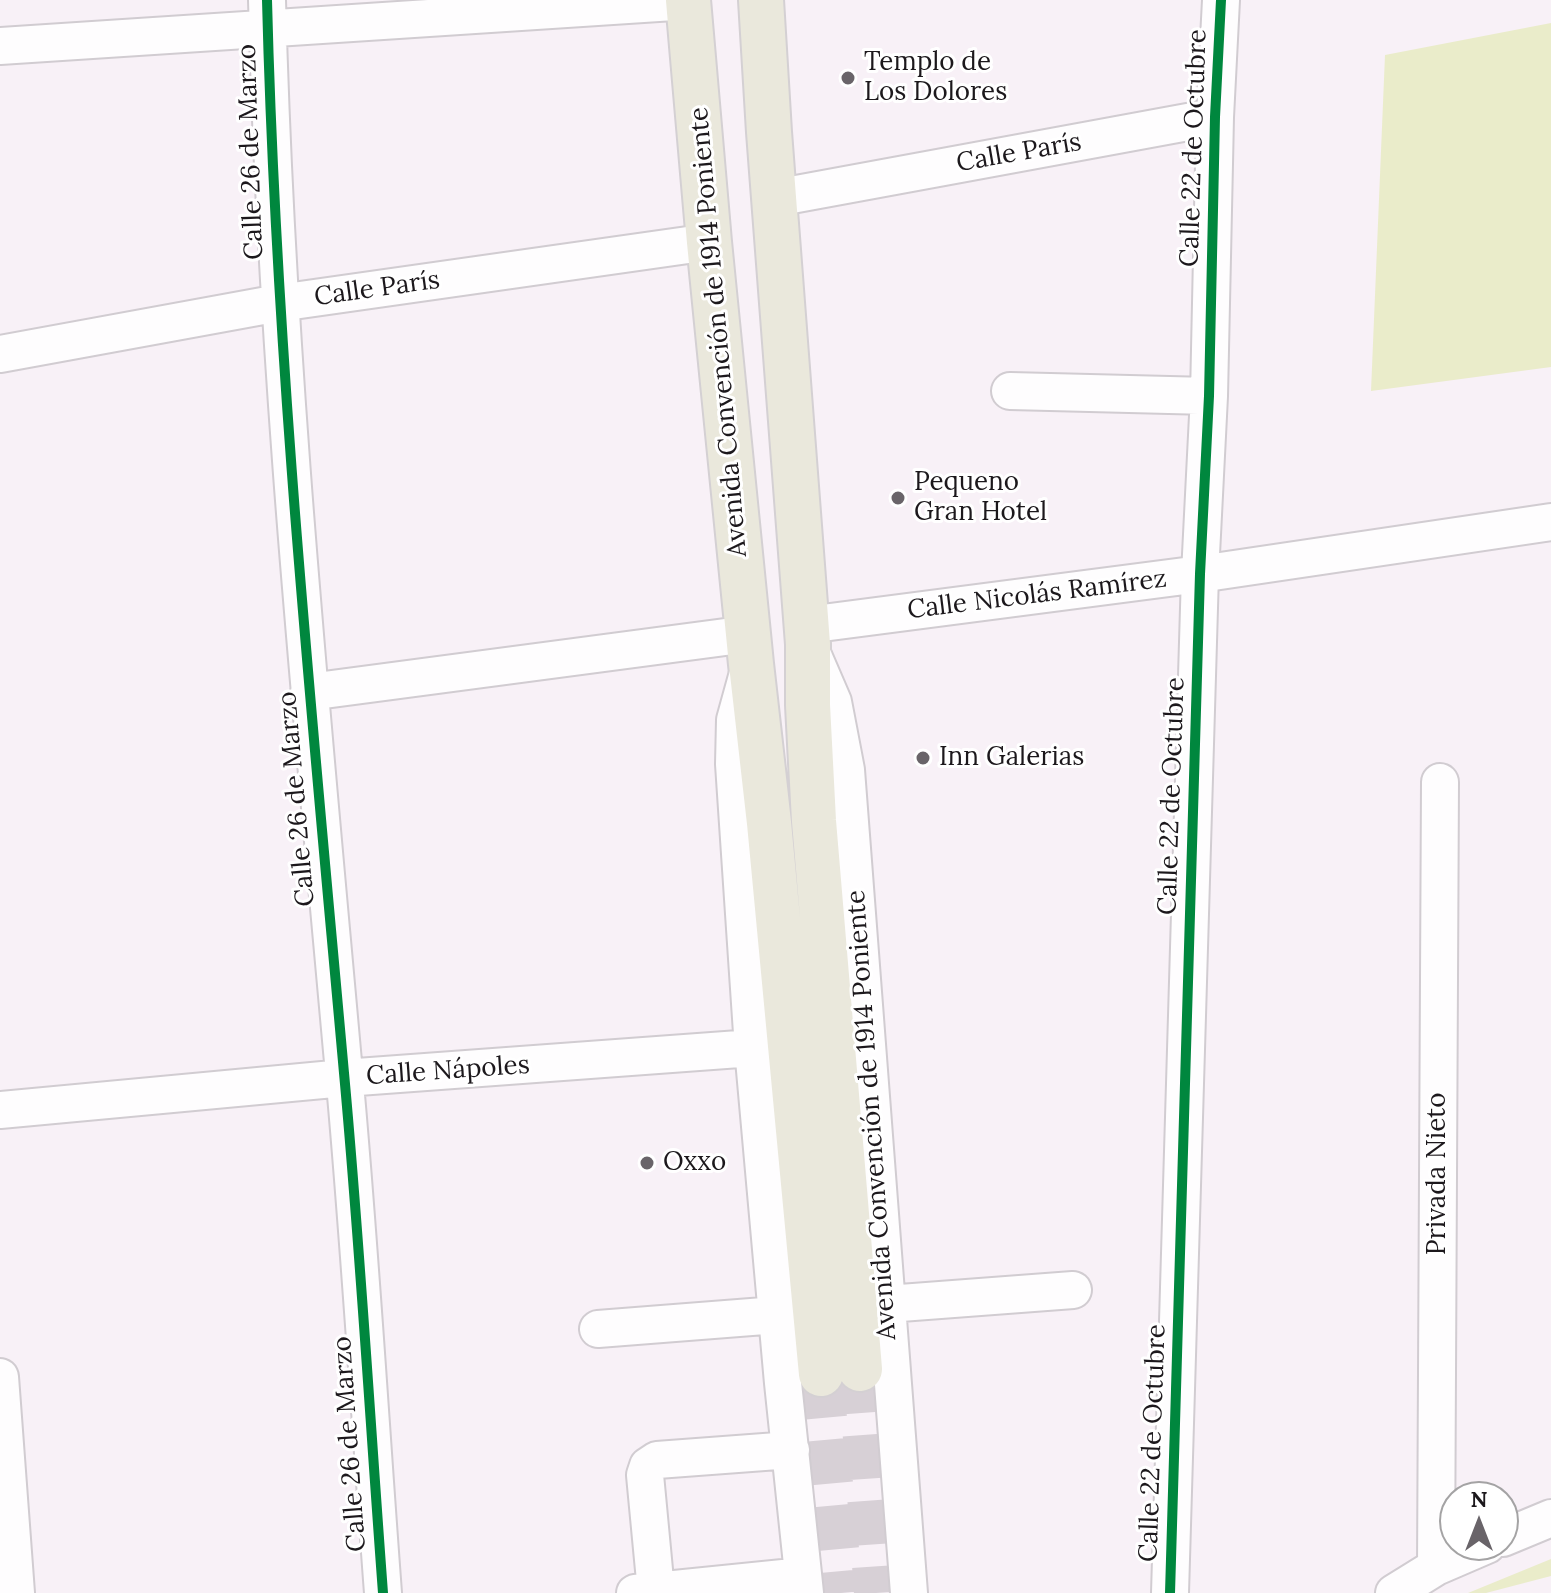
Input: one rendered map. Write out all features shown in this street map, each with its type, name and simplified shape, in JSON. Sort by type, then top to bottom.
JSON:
[{"type":"main road","name":"Avenida Convención de 1914 Poniente","points":[[688,0],[749,649],[840,1372],[807,634],[761,0]]},
{"type":"street","points":[[0,46],[268,15],[688,0]]},
{"type":"street","name":"Calle 22 de Octubre","points":[[1170,1593],[1200,574],[1209,396],[1215,117],[1221,0]]},
{"type":"street","name":"Calle 26 de Marzo","points":[[268,15],[279,303],[309,692],[344,1078],[383,1593]]},
{"type":"street","name":"Calle París","points":[[775,198],[1215,117]]},
{"type":"street","name":"Calle París","points":[[0,354],[279,303],[709,242]]},
{"type":"street","points":[[1010,391],[1209,396]]},
{"type":"street","name":"Calle Nicolás Ramírez","points":[[807,634],[1551,522]]},
{"type":"street","name":"Avenida Convención de 1914 Poniente","points":[[807,634],[833,702],[846,770],[909,1593]]},
{"type":"street","points":[[309,692],[749,649]]},
{"type":"street","name":"Avenida Convención de 1914 Poniente","points":[[749,649],[735,720],[734,764],[753,1048],[804,1585]]},
{"type":"street","name":"Privada Nieto","points":[[1436,1567],[1440,782]]},
{"type":"street","name":"Calle Nápoles","points":[[0,1110],[344,1078],[753,1048]]},
{"type":"street","points":[[887,1304],[1073,1290]]},
{"type":"street","points":[[598,1329],[777,1315]]},
{"type":"street","points":[[0,1377],[16,1593]]},
{"type":"street","points":[[791,1450],[657,1460],[648,1466],[645,1475],[645,1592],[804,1585]]},
{"type":"street","points":[[1519,1531],[1551,1518]]},
{"type":"street","points":[[1394,1593],[1450,1561]]},
{"type":"green space","points":[[1551,23],[1551,367],[1371,391],[1385,55]]},
{"type":"green space","points":[[1551,1559],[1551,1576],[1486,1593],[1468,1593]]},
{"type":"tunnel","points":[[860,1369],[876,1593]]},
{"type":"tunnel","points":[[821,1374],[841,1593]]},
{"type":"cycle path","points":[[267,0],[287,403],[355,1203],[383,1593]]},
{"type":"cycle path","points":[[1170,1593],[1200,574],[1209,396],[1215,117],[1221,0]]},
{"type":"place","name":"Templo de Los Dolores","points":[[848,78]]},
{"type":"place","name":"Pequeno Gran Hotel","points":[[898,498]]},
{"type":"place","name":"Inn Galerias","points":[[923,758]]},
{"type":"place","name":"Oxxo","points":[[647,1163]]}]
